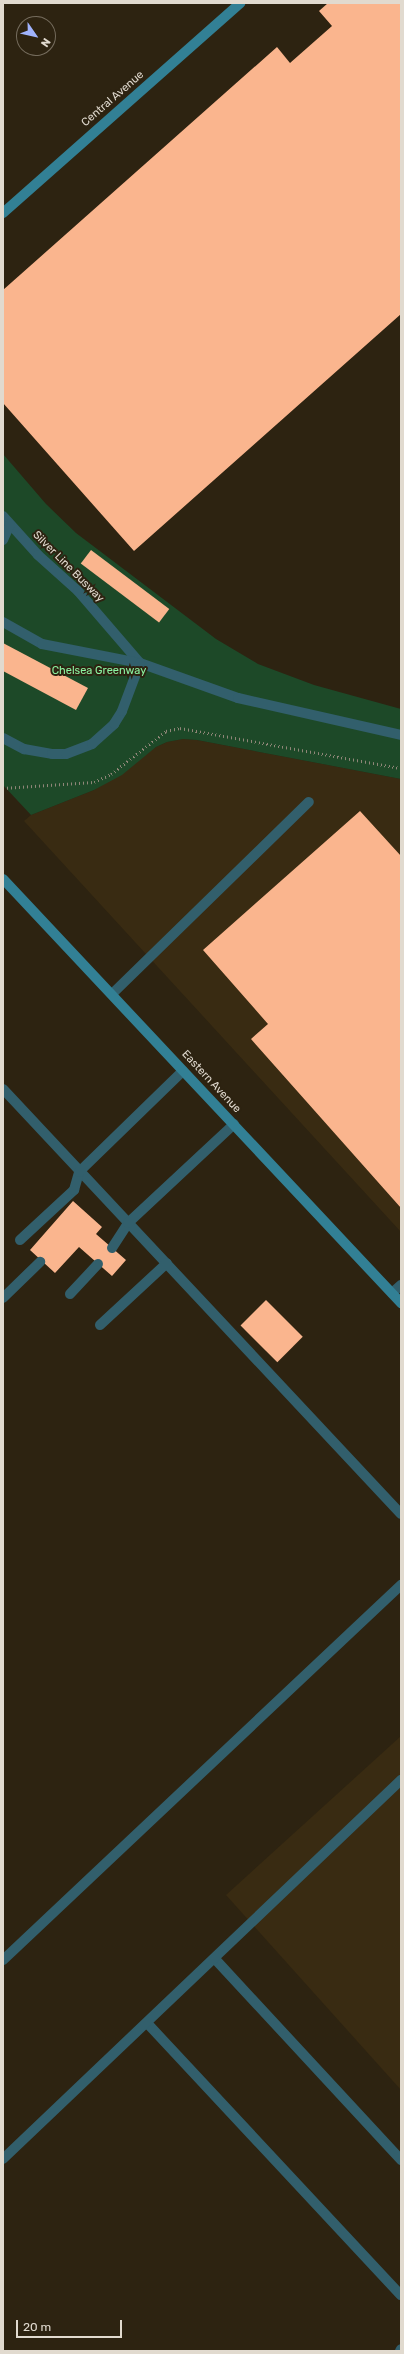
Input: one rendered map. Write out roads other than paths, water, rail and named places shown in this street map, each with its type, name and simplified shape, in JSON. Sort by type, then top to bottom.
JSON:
[{"type":"main road","name":"Central Avenue","points":[[3,213],[240,3]]},
{"type":"main road","name":"Eastern Avenue","points":[[3,879],[401,1303]]},
{"type":"street","name":"Silver Line Busway","points":[[3,516],[38,555],[78,591],[140,663]]},
{"type":"street","points":[[3,540],[10,524]]},
{"type":"street","points":[[3,622],[42,644],[140,663],[238,698],[401,735]]},
{"type":"street","points":[[3,738],[24,749],[52,754],[66,754],[92,744],[114,724],[122,711],[140,663]]},
{"type":"street","points":[[112,994],[309,802]]},
{"type":"street","points":[[20,1240],[74,1190],[79,1172],[183,1071]]},
{"type":"street","points":[[3,1088],[79,1172],[167,1263],[401,1514]]},
{"type":"street","points":[[112,1248],[128,1223],[234,1124]]},
{"type":"street","points":[[3,1298],[40,1262]]},
{"type":"street","points":[[100,1325],[167,1263]]},
{"type":"street","points":[[70,1294],[98,1264]]},
{"type":"street","points":[[392,1293],[401,1285]]},
{"type":"street","points":[[3,1960],[401,1585]]},
{"type":"street","points":[[3,2159],[215,1959],[401,1780]]},
{"type":"street","points":[[215,1959],[401,2160]]},
{"type":"street","points":[[147,2023],[401,2295]]},
{"type":"park label","name":"Chelsea Greenway","points":[[99,671]]}]
